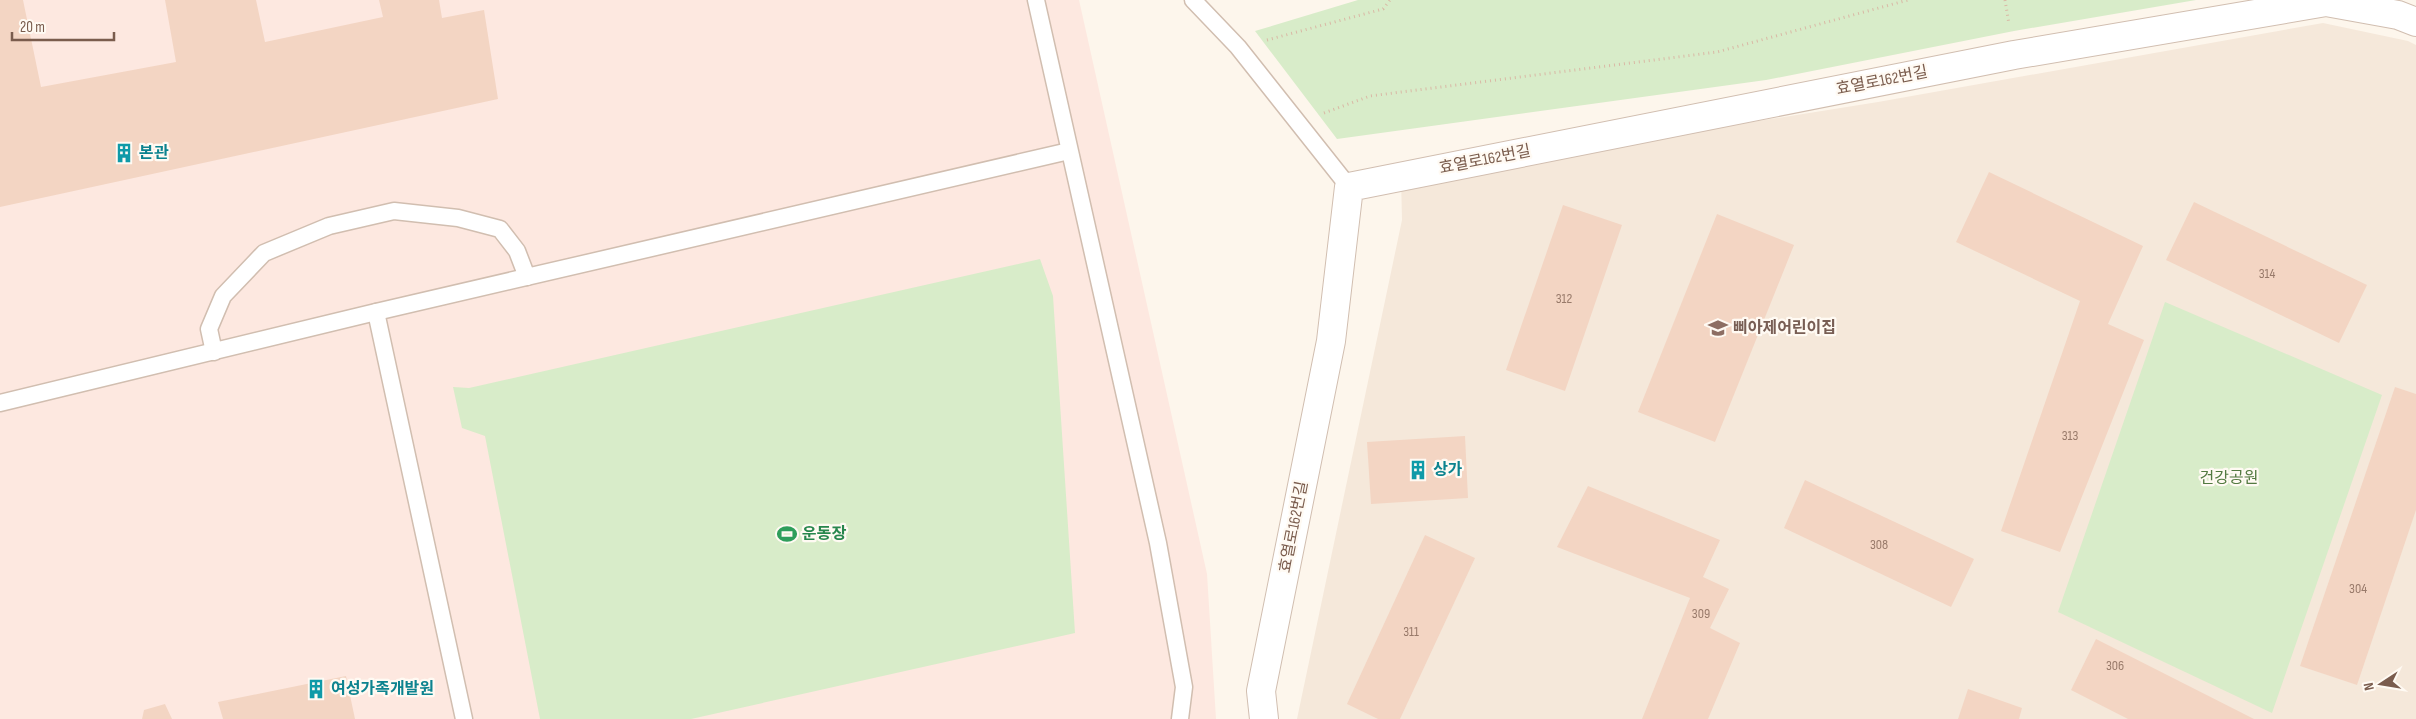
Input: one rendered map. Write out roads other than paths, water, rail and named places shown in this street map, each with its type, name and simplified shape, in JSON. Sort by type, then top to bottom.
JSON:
[{"type":"street","name":"효열로162번길","points":[[1264,719],[1262,691],[1331,341],[1349,187],[2014,55],[2326,2],[2398,15],[2416,22]]},
{"type":"lane","points":[[1036,0],[1158,543],[1184,687],[1180,719]]},
{"type":"lane","points":[[1193,0],[1238,47],[1349,187]]},
{"type":"lane","points":[[0,403],[376,312],[1069,151]]},
{"type":"lane","points":[[214,352],[210,329],[223,296],[264,254],[329,226],[394,211],[458,218],[500,229],[517,251],[527,277]]},
{"type":"lane","points":[[376,312],[464,719]]},
{"type":"place","name":"본관","points":[[124,153]]},
{"type":"place","name":"삐아제어린이집","points":[[1718,328]]},
{"type":"place","name":"상가","points":[[1418,470]]},
{"type":"place","name":"운동장","points":[[787,534]]},
{"type":"place","name":"여성가족개발원","points":[[316,689]]},
{"type":"park label","name":"건강공원","points":[[2229,478]]}]
